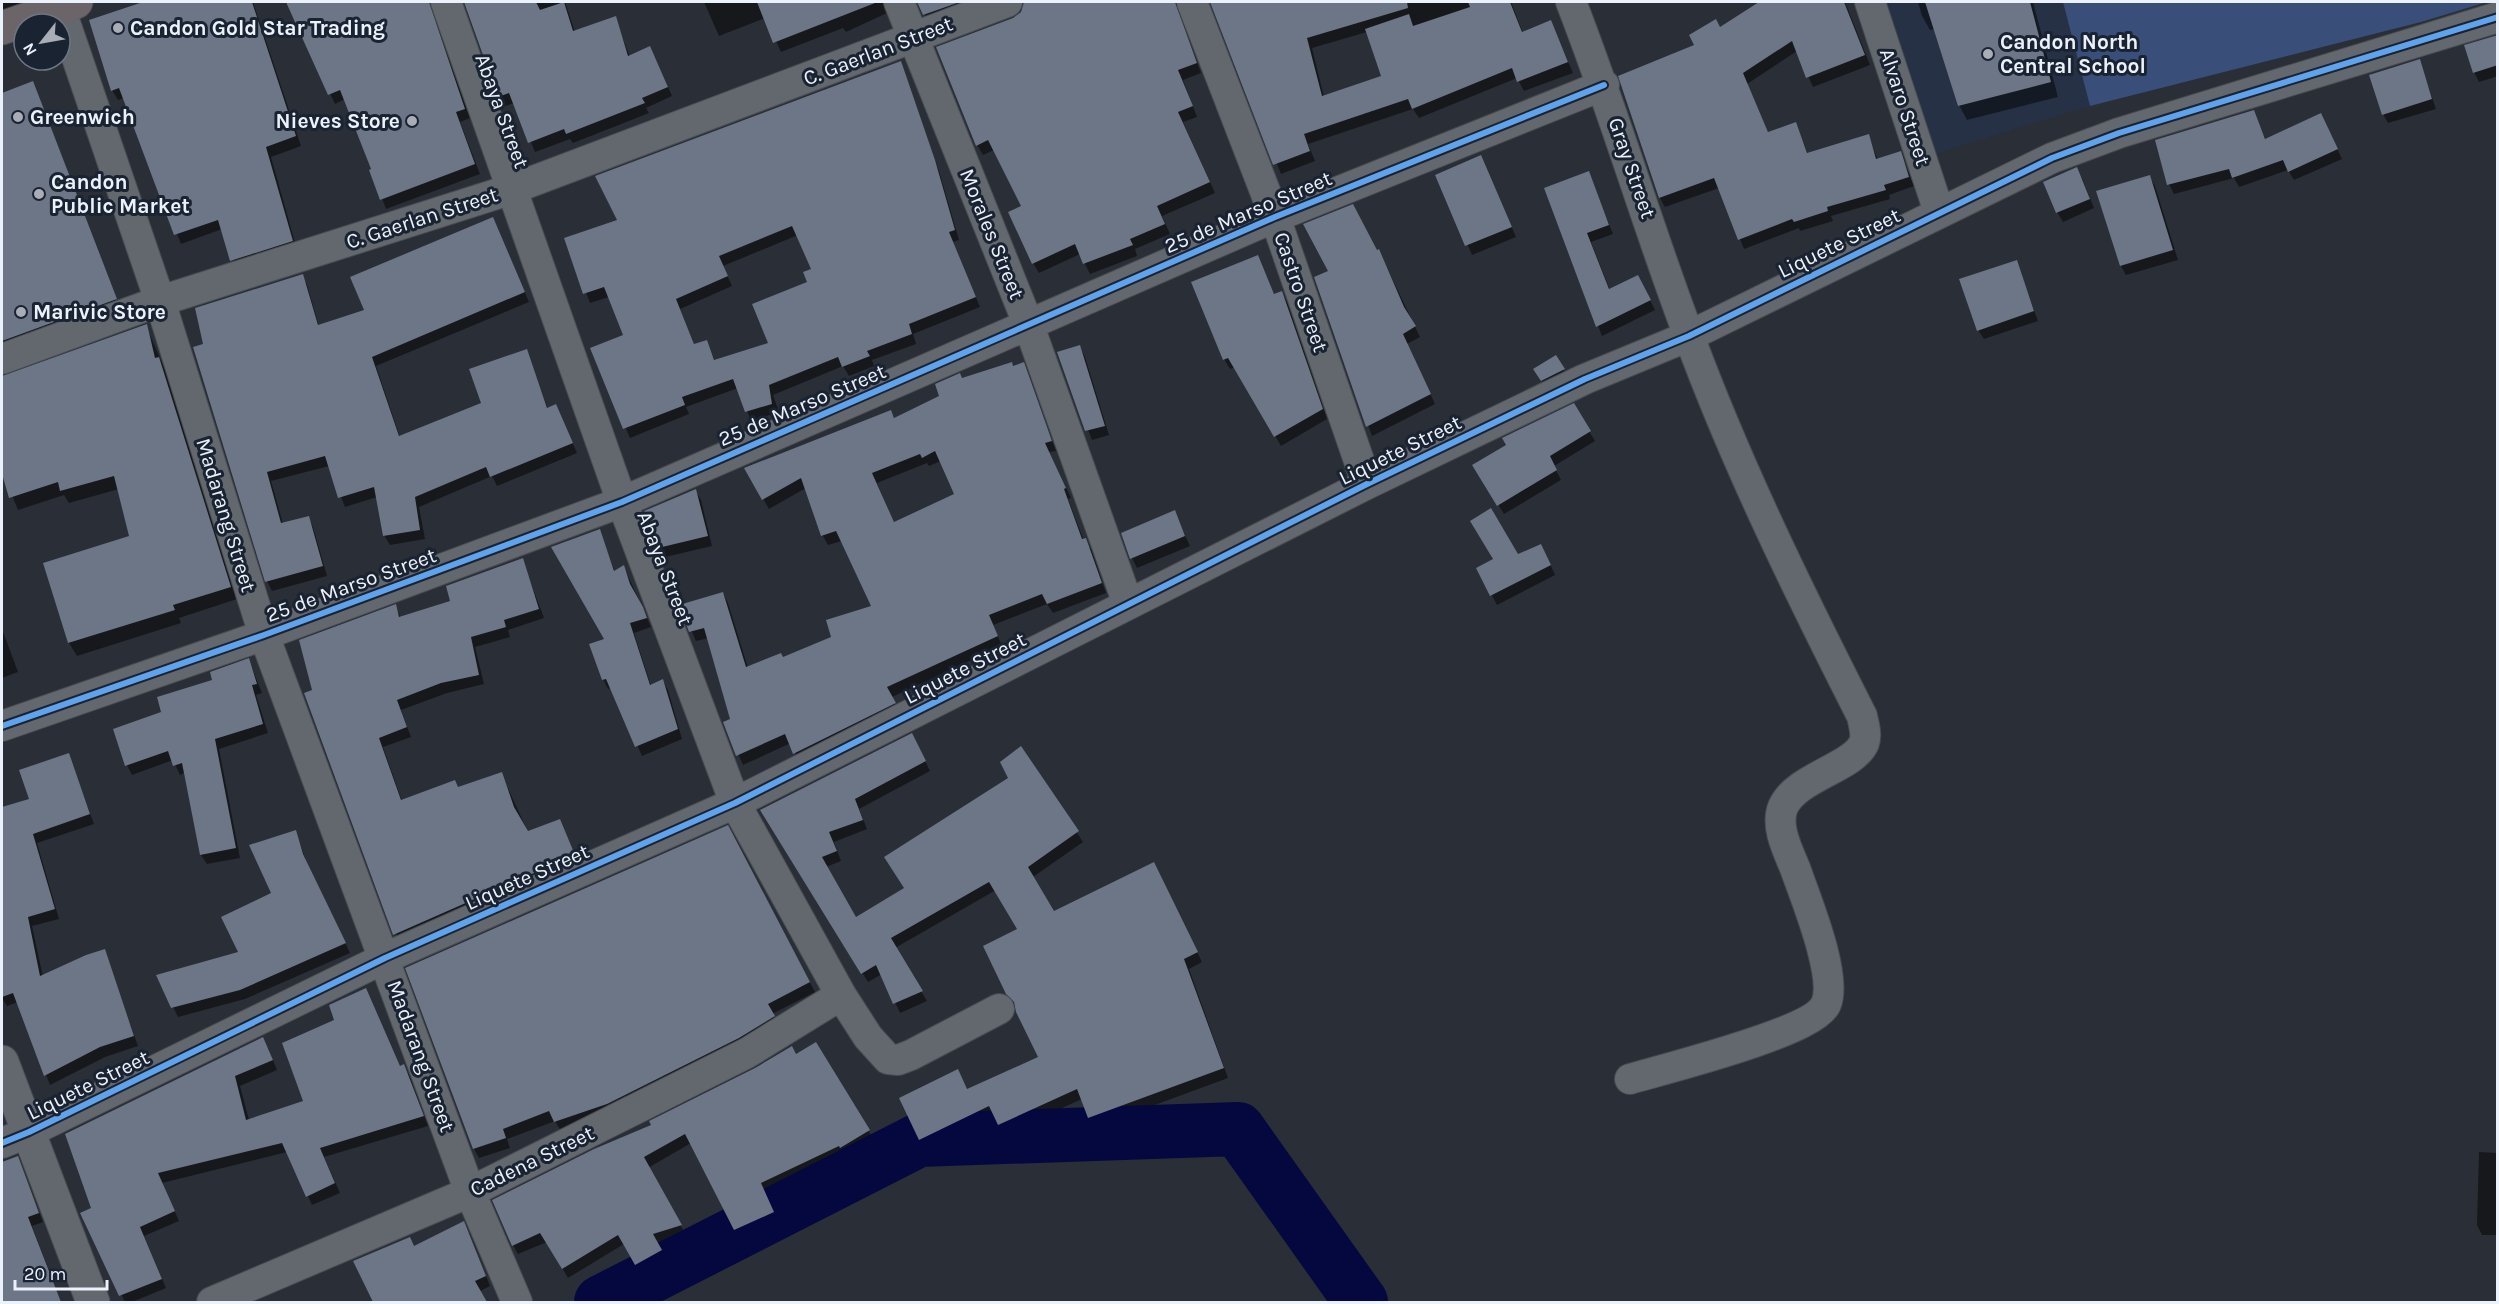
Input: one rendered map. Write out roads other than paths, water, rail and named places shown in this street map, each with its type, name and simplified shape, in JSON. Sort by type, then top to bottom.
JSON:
[{"type":"main road","points":[[2,28],[64,3]]},
{"type":"street","name":"Abaya Street","points":[[446,2],[622,502],[735,803],[841,995],[868,1037],[888,1059],[898,1060],[911,1055],[999,1009]]},
{"type":"street","name":"Morales Street","points":[[899,2],[1029,326],[1128,604]]},
{"type":"street","name":"C. Gaerlan Street","points":[[2,359],[160,301],[512,189],[1007,2]]},
{"type":"street","name":"Castro Street","points":[[1192,2],[1275,217],[1367,484]]},
{"type":"street","name":"Gray Street","points":[[1571,2],[1604,85],[1689,336],[1754,493],[1862,716],[1865,732],[1864,742],[1853,755],[1799,788],[1789,798],[1780,820],[1784,840],[1818,934],[1828,980],[1827,1002],[1820,1013],[1806,1022],[1757,1040],[1630,1079]]},
{"type":"street","name":"Alvaro Street","points":[[1870,2],[1939,212]]},
{"type":"street","name":"Madarang Street","points":[[64,3],[264,635],[470,1192],[517,1302]]},
{"type":"street","name":"Liquete Street","points":[[16,1137],[385,958],[735,803],[1367,484],[1585,380],[1689,336],[2052,158],[2119,133],[2498,17]]},
{"type":"street","name":"25 de Marso Street","points":[[2,726],[264,635],[622,502],[1275,217],[1604,85]]},
{"type":"street","name":"Cadena Street","points":[[212,1302],[470,1192],[747,1053],[841,995]]},
{"type":"street","points":[[2,1062],[16,1137],[93,1302]]},
{"type":"waterway","points":[[601,1302],[919,1140],[1238,1129],[1361,1302]]},
{"type":"place","name":"Candon Gold Star Trading","points":[[118,28]]},
{"type":"place","name":"Candon North Central School","points":[[1988,54]]},
{"type":"place","name":"Greenwich","points":[[18,117]]},
{"type":"place","name":"Nieves Store","points":[[412,121]]},
{"type":"place","name":"Candon Public Market","points":[[39,194]]},
{"type":"place","name":"Marivic Store","points":[[21,312]]}]
